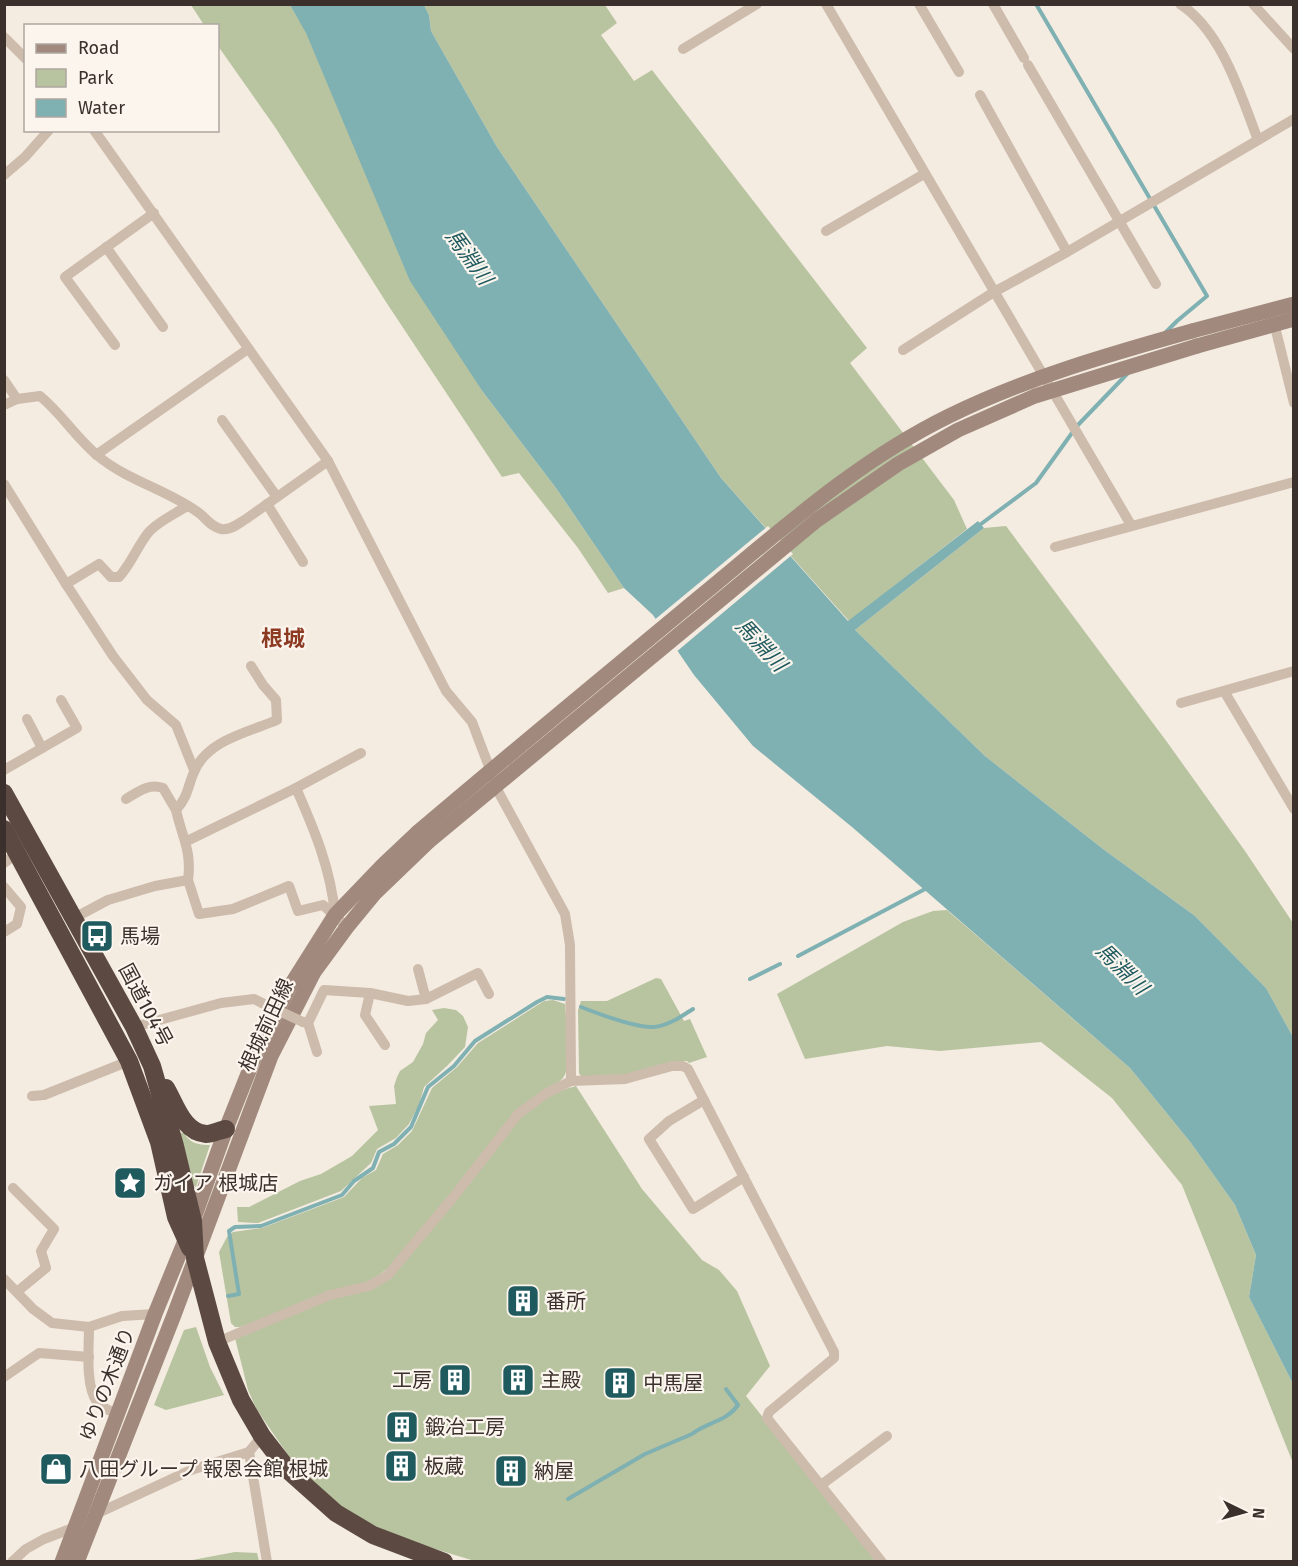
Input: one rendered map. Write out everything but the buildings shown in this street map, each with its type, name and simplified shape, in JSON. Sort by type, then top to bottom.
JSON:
[{"type":"highway","name":"国道104号","points":[[4,793],[18,853],[74,918],[134,1027],[152,1066],[193,1221],[195,1258]]},
{"type":"highway","name":"国道104号","points":[[4,829],[129,1061],[159,1142],[176,1217],[195,1258],[217,1342],[241,1400],[261,1436],[290,1472],[336,1513],[373,1535],[444,1562]]},
{"type":"highway","points":[[152,1066],[190,1128],[207,1134],[226,1129]]},
{"type":"street","points":[[683,49],[757,4]]},
{"type":"street","points":[[826,4],[1131,525]]},
{"type":"street","points":[[919,4],[959,72]]},
{"type":"street","points":[[993,4],[1156,284]]},
{"type":"street","points":[[1180,4],[1200,21],[1223,56],[1258,140]]},
{"type":"street","points":[[1253,4],[1293,49]]},
{"type":"street","points":[[4,37],[24,57]]},
{"type":"street","points":[[980,95],[1067,252]]},
{"type":"street","points":[[903,350],[994,291],[1067,252],[1293,119]]},
{"type":"street","points":[[4,175],[25,157],[47,132]]},
{"type":"street","points":[[95,132],[328,461],[446,691],[472,722],[499,793],[565,914],[570,945],[571,1081]]},
{"type":"street","points":[[826,231],[924,174]]},
{"type":"street","points":[[115,345],[64,277],[154,213]]},
{"type":"street","points":[[106,247],[163,327]]},
{"type":"street","points":[[423,837],[817,520],[898,464],[958,430],[1035,396],[1195,339],[1272,317],[1293,303]]},
{"type":"street","points":[[1272,317],[1293,319]]},
{"type":"street","points":[[1272,317],[1293,403]]},
{"type":"street","points":[[96,455],[248,349]]},
{"type":"street","points":[[4,381],[17,399]]},
{"type":"street","points":[[4,405],[17,399],[40,396],[96,455],[117,470],[188,506],[201,514],[210,524],[223,530],[234,526],[328,461]]},
{"type":"street","points":[[222,420],[272,501],[303,562]]},
{"type":"street","points":[[1055,547],[1293,482]]},
{"type":"street","points":[[4,484],[113,656],[147,700],[176,724],[194,770]]},
{"type":"street","points":[[66,584],[99,564],[111,577],[119,577],[129,567],[139,545],[150,530],[188,506]]},
{"type":"street","points":[[176,810],[186,798],[194,770],[214,747],[277,720],[276,700],[262,685],[251,666]]},
{"type":"street","points":[[1180,703],[1293,671]]},
{"type":"street","points":[[1224,691],[1293,810]]},
{"type":"street","points":[[4,770],[78,728],[61,700]]},
{"type":"street","points":[[27,719],[42,748]]},
{"type":"street","points":[[187,841],[296,788],[361,753]]},
{"type":"street","points":[[126,799],[147,787],[154,785],[163,788],[176,810],[187,841],[188,880],[199,914],[233,909],[289,886],[298,912],[323,905],[347,927]]},
{"type":"street","points":[[296,788],[321,847],[333,891],[335,915]]},
{"type":"street","name":"根城前田線","points":[[193,1221],[257,1051],[289,988],[335,915],[383,865],[423,837]]},
{"type":"street","name":"根城前田線","points":[[195,1258],[271,1056],[314,972],[347,927],[423,837]]},
{"type":"street","points":[[74,918],[108,900],[155,886],[188,880]]},
{"type":"street","points":[[4,887],[21,907],[17,924],[4,932]]},
{"type":"street","points":[[418,969],[426,999]]},
{"type":"street","points":[[305,1022],[324,990],[370,993],[408,1001],[426,999],[478,973],[489,994]]},
{"type":"street","points":[[370,993],[366,1015],[385,1045]]},
{"type":"street","points":[[134,1027],[221,1004],[254,999],[305,1022],[317,1052]]},
{"type":"street","points":[[32,1096],[44,1095],[129,1061]]},
{"type":"street","points":[[217,1342],[330,1295],[369,1286],[388,1275],[455,1195],[518,1114],[547,1093],[571,1081],[625,1079],[672,1066],[683,1066],[688,1069],[834,1352],[834,1358],[769,1412],[767,1418],[882,1562]]},
{"type":"street","points":[[704,1100],[669,1121],[649,1139],[693,1209],[744,1177]]},
{"type":"street","points":[[13,1188],[54,1229],[41,1251],[46,1268],[18,1292]]},
{"type":"street","name":"ゆりの木通り","points":[[62,1562],[155,1314],[193,1221]]},
{"type":"street","name":"ゆりの木通り","points":[[77,1562],[195,1258]]},
{"type":"street","points":[[4,1279],[33,1309],[52,1323],[89,1328],[122,1316],[155,1314]]},
{"type":"street","points":[[89,1328],[88,1357],[91,1391],[98,1404],[118,1414]]},
{"type":"street","points":[[4,1377],[39,1353],[88,1357]]},
{"type":"street","points":[[12,1562],[26,1549],[75,1527],[95,1514],[191,1470],[249,1452],[261,1436]]},
{"type":"street","points":[[821,1485],[887,1436]]},
{"type":"street","points":[[249,1452],[267,1562]]},
{"type":"green space","points":[[191,5],[290,5],[306,32],[483,392],[556,488],[624,588],[608,593],[578,548],[519,473],[502,477],[386,302],[275,127],[219,47],[219,24],[203,24]]},
{"type":"green space","points":[[424,5],[605,5],[617,23],[601,35],[634,81],[652,70],[867,348],[850,363],[954,500],[967,529],[849,621],[721,478],[497,147],[431,31],[429,15]]},
{"type":"green space","points":[[1006,526],[1167,742],[1293,923],[1293,1037],[1266,988],[1195,916],[1103,849],[985,756],[855,630],[984,528]]},
{"type":"green space","points":[[947,910],[1130,1068],[1191,1143],[1235,1205],[1256,1255],[1249,1297],[1293,1384],[1293,1463],[1182,1185],[1112,1098],[1041,1042],[940,1051],[887,1046],[805,1059],[777,994],[903,922],[933,911]]},
{"type":"green space","points":[[656,978],[661,979],[684,1021],[690,1019],[707,1057],[689,1063],[673,1061],[623,1077],[582,1078],[579,1073],[578,1010],[581,1001],[607,1001]]},
{"type":"green space","points":[[553,1000],[565,1004],[568,1063],[563,1078],[525,1104],[394,1264],[372,1280],[235,1327],[231,1323],[219,1252],[227,1237],[233,1232],[262,1228],[344,1197],[362,1178],[376,1170],[383,1154],[398,1145],[412,1131],[432,1088],[457,1067],[478,1043],[544,1001]]},
{"type":"green space","points":[[444,1008],[456,1010],[463,1016],[468,1027],[465,1047],[424,1087],[419,1105],[409,1124],[396,1138],[377,1149],[371,1163],[341,1191],[258,1223],[238,1222],[237,1207],[249,1207],[300,1181],[321,1174],[352,1156],[378,1130],[369,1106],[396,1104],[394,1086],[400,1071],[413,1062],[426,1033],[438,1020],[432,1010]]},
{"type":"green space","points":[[576,1086],[642,1189],[702,1260],[719,1270],[737,1291],[770,1366],[746,1396],[877,1561],[478,1562],[402,1539],[347,1512],[297,1468],[257,1410],[248,1390],[235,1338],[330,1298],[374,1286],[521,1116],[554,1094]]},
{"type":"green space","points":[[180,1133],[184,1133],[194,1143],[210,1145],[196,1187],[192,1185]]},
{"type":"green space","points":[[196,1327],[210,1367],[224,1395],[166,1410],[154,1405],[184,1330]]},
{"type":"green space","points":[[235,1552],[257,1553],[259,1561],[187,1561]]},
{"type":"water","name":"馬淵川","points":[[290,5],[424,5],[429,15],[431,31],[497,147],[721,478],[848,621],[978,521],[984,528],[855,630],[985,756],[1103,849],[1195,916],[1266,988],[1293,1037],[1293,1384],[1249,1297],[1256,1255],[1235,1205],[1191,1143],[1130,1068],[852,827],[753,746],[694,675],[653,615],[624,588],[556,488],[483,392],[410,281],[306,33]]},
{"type":"pier","points":[[768,526],[793,554],[675,653],[653,621]]},
{"type":"waterway","points":[[1036,4],[1207,296],[1165,333]]},
{"type":"waterway","points":[[981,524],[1036,483],[1077,426],[1127,374]]},
{"type":"waterway","points":[[798,956],[927,888]]},
{"type":"waterway","points":[[750,979],[780,964]]},
{"type":"waterway","points":[[228,1296],[239,1294],[229,1231],[235,1227],[261,1226],[342,1195],[354,1181],[373,1168],[379,1152],[394,1144],[411,1127],[428,1087],[454,1066],[475,1041],[547,997],[564,999]]},
{"type":"waterway","points":[[581,1007],[607,1017],[646,1027],[670,1023],[693,1009]]},
{"type":"waterway","points":[[568,1499],[645,1454],[692,1434],[728,1415],[738,1405],[726,1389]]},
{"type":"place","name":"馬場","points":[[97,936]]},
{"type":"place","name":"ガイア 根城店","points":[[130,1183]]},
{"type":"place","name":"番所","points":[[523,1301]]},
{"type":"place","name":"工房","points":[[455,1380]]},
{"type":"place","name":"主殿","points":[[518,1380]]},
{"type":"place","name":"中馬屋","points":[[620,1383]]},
{"type":"place","name":"鍛冶工房","points":[[402,1427]]},
{"type":"place","name":"板蔵","points":[[401,1466]]},
{"type":"place","name":"八田グループ 報恩会館 根城","points":[[56,1469]]},
{"type":"place","name":"納屋","points":[[511,1471]]},
{"type":"district","name":"根城","points":[[283,638]]}]
